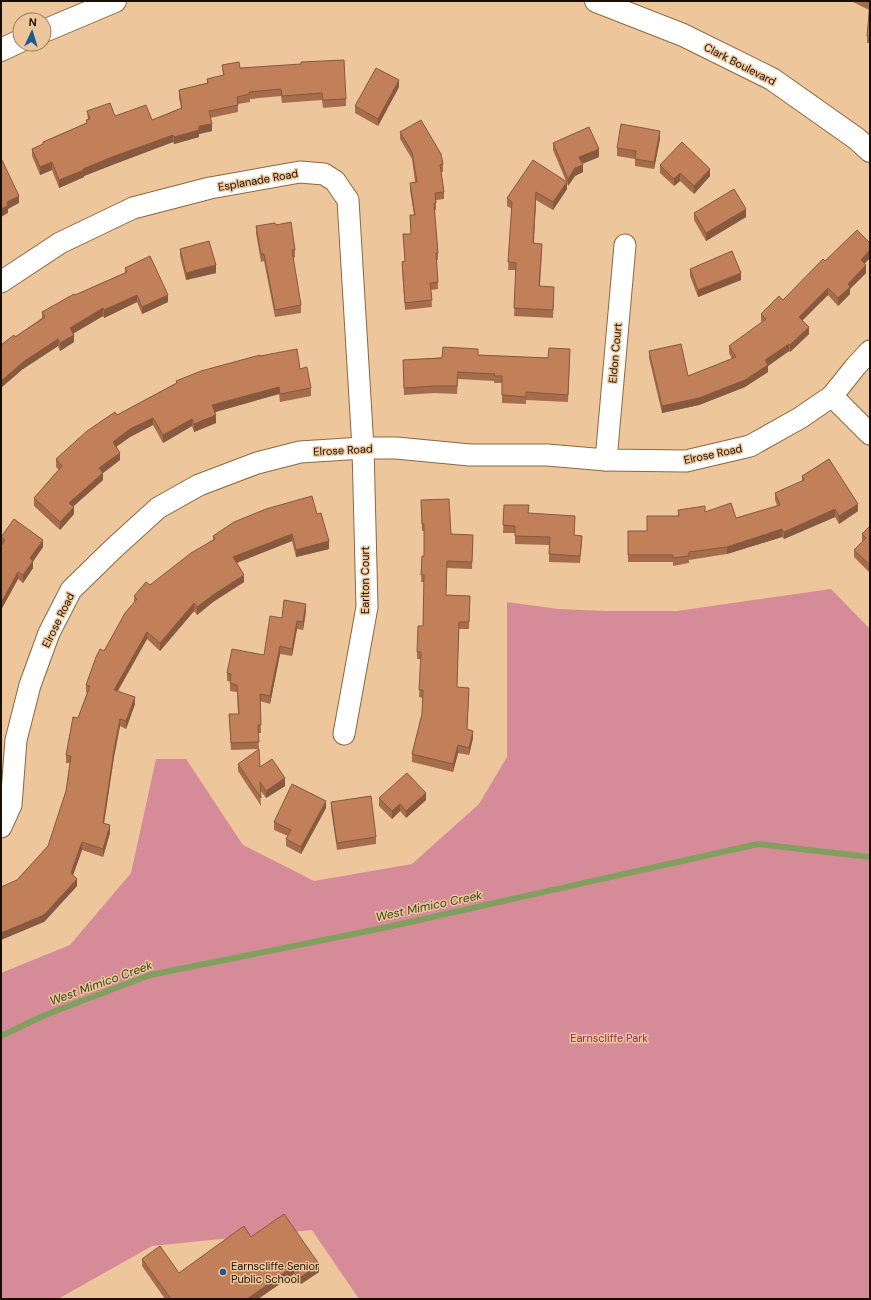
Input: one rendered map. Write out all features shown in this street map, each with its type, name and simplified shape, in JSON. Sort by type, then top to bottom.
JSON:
[{"type":"street","points":[[52,28],[115,1]]},
{"type":"street","name":"Clark Boulevard","points":[[596,1],[683,35],[772,80],[857,139],[870,151]]},
{"type":"street","points":[[1,50],[12,45]]},
{"type":"street","name":"Esplanade Road","points":[[1,282],[60,243],[133,208],[217,187],[300,172],[324,174],[335,181],[348,200],[363,448]]},
{"type":"street","name":"Eldon Court","points":[[606,460],[625,245]]},
{"type":"street","name":"Elrose Road","points":[[1,826],[11,805],[16,740],[30,685],[49,633],[71,590],[158,508],[199,485],[257,463],[300,452],[363,448],[396,448],[470,454],[547,455],[606,460],[686,461],[750,446],[800,418],[832,396],[870,351]]},
{"type":"street","points":[[832,396],[870,434]]},
{"type":"street","name":"Earlton Court","points":[[344,734],[367,607],[363,448]]},
{"type":"green space","name":"Earnscliffe Park","points":[[831,589],[870,629],[870,1299],[359,1299],[312,1230],[152,1246],[58,1299],[1,1299],[1,973],[70,945],[131,873],[156,759],[186,759],[243,845],[314,881],[412,864],[479,804],[507,757],[507,602],[559,609],[677,611]]},
{"type":"building","points":[[870,3],[870,36],[867,36]]},
{"type":"building","points":[[344,60],[346,99],[323,100],[322,93],[282,96],[281,89],[249,92],[250,94],[237,97],[238,105],[209,111],[212,124],[199,126],[199,130],[174,137],[173,135],[112,157],[59,180],[52,162],[40,167],[32,149],[43,144],[43,142],[87,123],[86,120],[90,119],[87,111],[110,103],[115,116],[146,105],[152,120],[182,108],[179,90],[208,83],[207,79],[224,75],[222,65],[239,62],[240,68],[301,64],[301,62]]},
{"type":"building","points":[[376,68],[399,80],[378,119],[355,106]]},
{"type":"building","points":[[421,120],[441,154],[443,164],[440,165],[444,192],[435,193],[436,203],[434,203],[438,253],[436,253],[438,282],[430,283],[432,300],[405,303],[402,262],[405,261],[403,234],[411,234],[410,215],[415,215],[410,183],[417,182],[412,152],[400,132]]},
{"type":"building","points":[[621,124],[660,131],[654,162],[635,159],[636,151],[617,148]]},
{"type":"building","points":[[589,127],[599,149],[579,157],[583,165],[575,168],[568,179],[553,143]]},
{"type":"building","points":[[682,142],[710,169],[694,186],[680,173],[674,179],[660,165]]},
{"type":"building","points":[[1,160],[19,196],[7,202],[8,206],[1,209]]},
{"type":"building","points":[[533,160],[567,182],[553,202],[536,192],[533,243],[542,244],[539,286],[554,287],[553,310],[514,308],[516,263],[508,262],[512,202],[507,198]]},
{"type":"building","points":[[734,189],[746,209],[706,233],[694,213]]},
{"type":"building","points":[[291,222],[295,250],[292,250],[301,305],[275,310],[264,254],[261,254],[256,226],[275,223],[276,225]]},
{"type":"building","points":[[857,230],[870,243],[870,250],[861,260],[866,265],[848,284],[850,287],[838,298],[828,288],[799,317],[809,327],[790,345],[789,344],[765,360],[768,365],[745,380],[699,398],[662,406],[649,351],[681,344],[688,376],[736,357],[729,346],[766,319],[761,314],[779,296],[783,300],[823,259],[825,261]]},
{"type":"building","points":[[209,241],[216,265],[186,273],[180,249]]},
{"type":"building","points":[[732,251],[741,273],[698,290],[690,269]]},
{"type":"building","points":[[150,256],[168,295],[142,307],[137,295],[104,310],[103,308],[70,328],[74,335],[60,343],[58,339],[23,362],[1,381],[1,345],[14,335],[15,337],[45,317],[42,312],[74,294],[75,295],[127,272],[125,268]]},
{"type":"building","points":[[443,347],[478,349],[478,355],[548,358],[549,348],[570,349],[568,395],[526,392],[526,397],[502,395],[502,376],[494,376],[495,374],[458,372],[457,386],[404,388],[403,360],[442,358]]},
{"type":"building","points":[[297,349],[300,369],[307,367],[311,388],[280,394],[279,387],[212,405],[216,415],[194,424],[192,419],[163,435],[153,418],[130,429],[113,442],[120,453],[99,468],[103,473],[69,503],[74,507],[60,522],[34,498],[62,466],[56,459],[87,431],[115,412],[117,415],[177,383],[176,381],[201,371],[260,355]]},
{"type":"building","points":[[829,459],[858,504],[839,516],[835,509],[784,532],[782,529],[727,547],[689,552],[689,556],[673,558],[673,555],[628,555],[628,531],[647,531],[647,516],[679,516],[678,510],[705,506],[705,512],[731,503],[736,518],[780,505],[775,493],[804,480],[802,476]]},
{"type":"building","points":[[312,496],[317,514],[321,513],[329,541],[296,550],[292,534],[233,557],[244,575],[197,607],[194,603],[160,643],[147,632],[114,690],[135,697],[126,721],[120,719],[103,823],[110,825],[103,849],[82,842],[71,873],[77,879],[44,915],[1,933],[1,887],[17,880],[48,846],[66,791],[71,756],[66,755],[73,717],[78,718],[90,686],[86,685],[100,649],[104,651],[125,613],[137,599],[134,596],[146,582],[150,585],[191,553],[215,539],[213,536],[234,522],[266,509]]},
{"type":"building","points":[[449,499],[451,534],[473,535],[472,562],[447,561],[446,595],[470,596],[469,622],[459,622],[457,687],[469,688],[467,729],[473,731],[469,748],[458,745],[453,764],[412,754],[422,714],[423,690],[419,690],[421,652],[417,652],[418,626],[423,626],[424,575],[421,575],[422,556],[424,556],[424,524],[422,524],[421,500]]},
{"type":"building","points":[[504,505],[529,505],[528,513],[575,516],[574,535],[582,536],[580,556],[549,554],[550,537],[515,536],[515,526],[503,525]]},
{"type":"building","points":[[14,519],[43,540],[30,558],[33,561],[23,575],[18,572],[1,603],[1,546],[5,540],[1,537]]},
{"type":"building","points":[[870,526],[870,565],[854,550],[866,538],[862,534]]},
{"type":"building","points":[[284,600],[306,604],[303,622],[297,621],[292,649],[280,646],[270,696],[260,694],[261,725],[258,725],[259,742],[231,743],[229,714],[239,714],[237,685],[230,683],[231,674],[227,673],[232,649],[264,655],[270,616],[282,618]]},
{"type":"building","points":[[259,749],[260,767],[272,759],[285,778],[266,791],[260,782],[261,798],[238,764]]},
{"type":"building","points":[[407,773],[426,793],[406,811],[400,804],[392,811],[379,798]]},
{"type":"building","points":[[292,784],[326,801],[301,847],[286,839],[291,830],[274,822]]},
{"type":"building","points":[[371,796],[376,837],[337,843],[331,802]]},
{"type":"building","points":[[284,1214],[319,1264],[301,1277],[294,1266],[247,1299],[171,1299],[142,1259],[160,1246],[179,1273],[244,1226],[251,1237]]},
{"type":"waterway","name":"West Mimico Creek","points":[[1,1036],[45,1015],[150,975],[383,928],[758,844],[870,857]]},
{"type":"place","name":"Earnscliffe Senior Public School","points":[[223,1272]]}]
